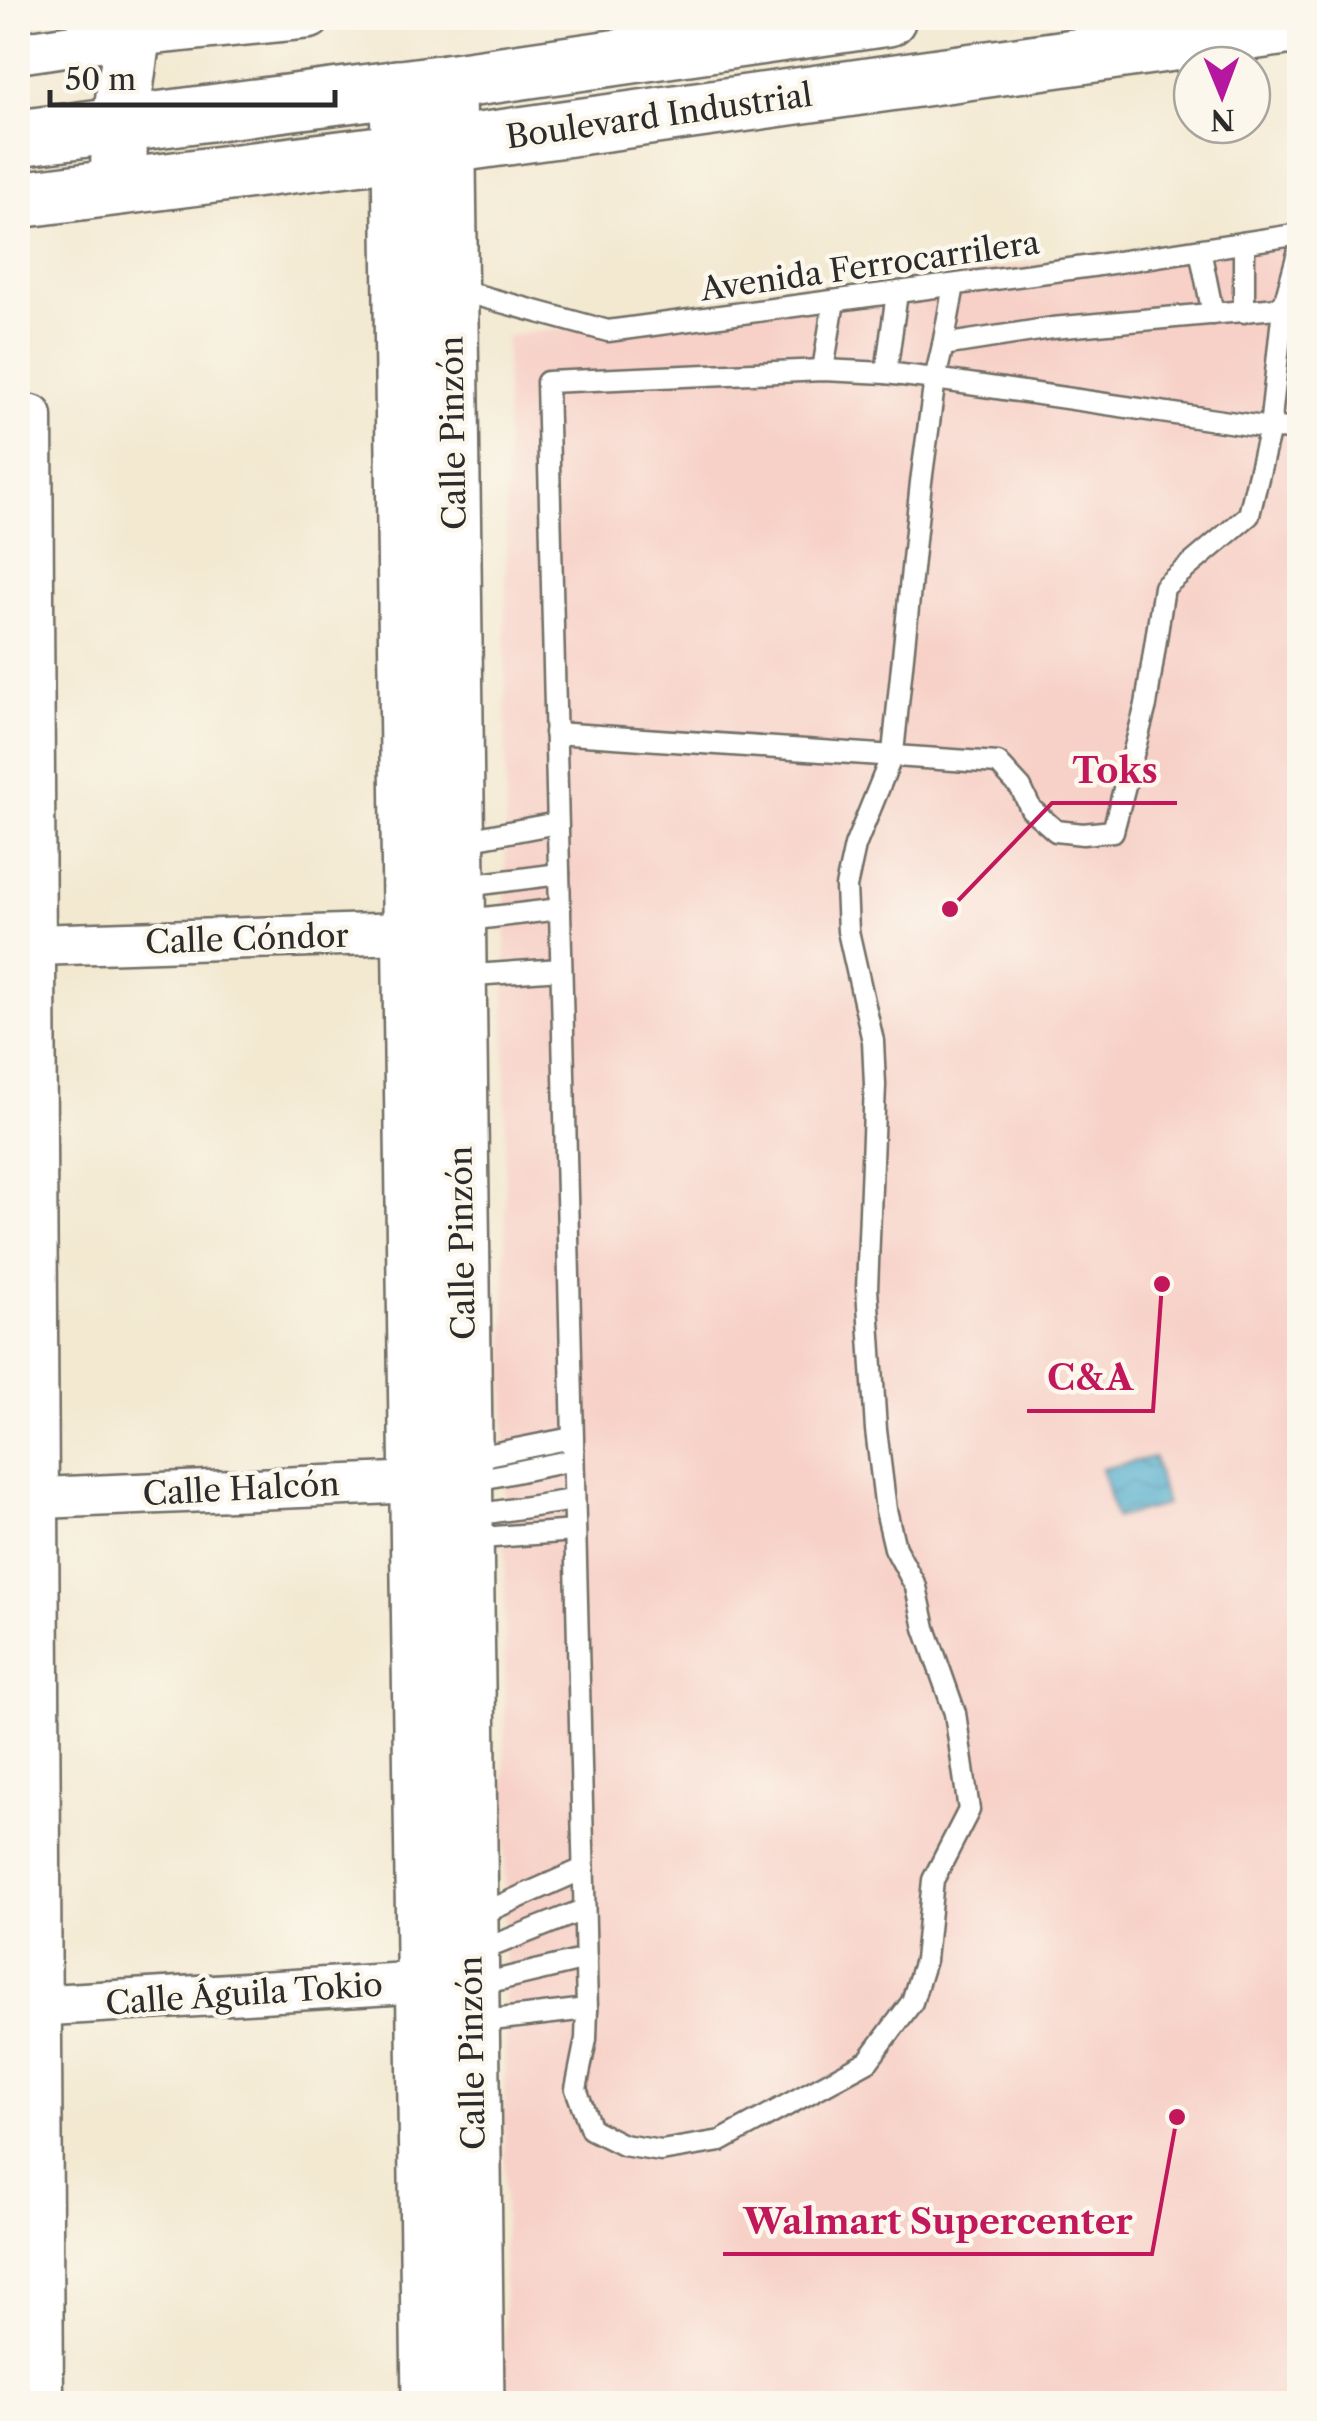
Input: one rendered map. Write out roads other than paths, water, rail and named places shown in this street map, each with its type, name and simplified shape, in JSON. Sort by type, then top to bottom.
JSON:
[{"type":"main road","name":"Boulevard Industrial","points":[[18,138],[888,18]]},
{"type":"main road","name":"Boulevard Industrial","points":[[18,200],[425,148],[1300,25]]},
{"type":"main road","points":[[118,186],[120,124],[134,27]]},
{"type":"main road","name":"Calle Pinzón","points":[[422,85],[451,915]]},
{"type":"main road","name":"Calle Pinzón","points":[[425,148],[452,288],[451,915],[456,1495],[462,1973],[476,2404]]},
{"type":"main road","name":"Calle Pinzón","points":[[430,2404],[462,1973],[456,1495]]},
{"type":"street","points":[[18,53],[134,27],[310,18]]},
{"type":"street","points":[[32,416],[35,945],[28,1500],[29,2007],[43,2404]]},
{"type":"street","name":"Calle Cóndor","points":[[35,945],[451,915]]},
{"type":"street","name":"Calle Halcón","points":[[28,1500],[456,1495]]},
{"type":"street","name":"Calle Águila Tokio","points":[[29,2007],[462,1973]]},
{"type":"lane","name":"Avenida Ferrocarrilera","points":[[452,288],[608,331],[1300,234]]},
{"type":"lane","points":[[1244,243],[1244,312]]},
{"type":"lane","points":[[555,733],[998,763],[1021,788],[1031,809],[1056,831],[1113,831],[1146,705],[1164,587],[1249,514],[1270,428],[1300,246]]},
{"type":"lane","points":[[1200,250],[1214,314]]},
{"type":"lane","points":[[954,285],[935,379],[921,482],[893,753],[856,846],[846,888],[848,932],[872,1041],[867,1289],[886,1510],[895,1548],[916,1587],[924,1628],[955,1713],[970,1810],[932,1880],[925,1960],[912,2002],[868,2061],[720,2141],[661,2152],[624,2145],[591,2129],[576,2090],[586,2039],[586,1959],[547,382],[823,370],[886,372],[935,379],[1270,428],[1300,429]]},
{"type":"lane","points":[[886,372],[897,292]]},
{"type":"lane","points":[[823,370],[834,300]]},
{"type":"lane","points":[[943,344],[1052,328],[1291,307]]},
{"type":"lane","points":[[451,915],[558,823]]},
{"type":"lane","points":[[451,915],[559,874]]},
{"type":"lane","points":[[451,915],[560,909]]},
{"type":"lane","points":[[451,915],[561,969]]},
{"type":"lane","points":[[456,1495],[572,1438]]},
{"type":"lane","points":[[456,1495],[573,1460]]},
{"type":"lane","points":[[456,1495],[574,1500]]},
{"type":"lane","points":[[456,1495],[574,1531]]},
{"type":"lane","points":[[462,1973],[581,1870]]},
{"type":"lane","points":[[462,1973],[583,1910]]},
{"type":"lane","points":[[462,1973],[586,1959]]},
{"type":"lane","points":[[462,1973],[586,2010]]},
{"type":"water","points":[[1154,1457],[1166,1505],[1115,1518],[1102,1469]]},
{"type":"place","name":"Toks","points":[[950,909]]},
{"type":"place","name":"C&A","points":[[1162,1284]]},
{"type":"place","name":"Walmart Supercenter","points":[[1177,2117]]}]
